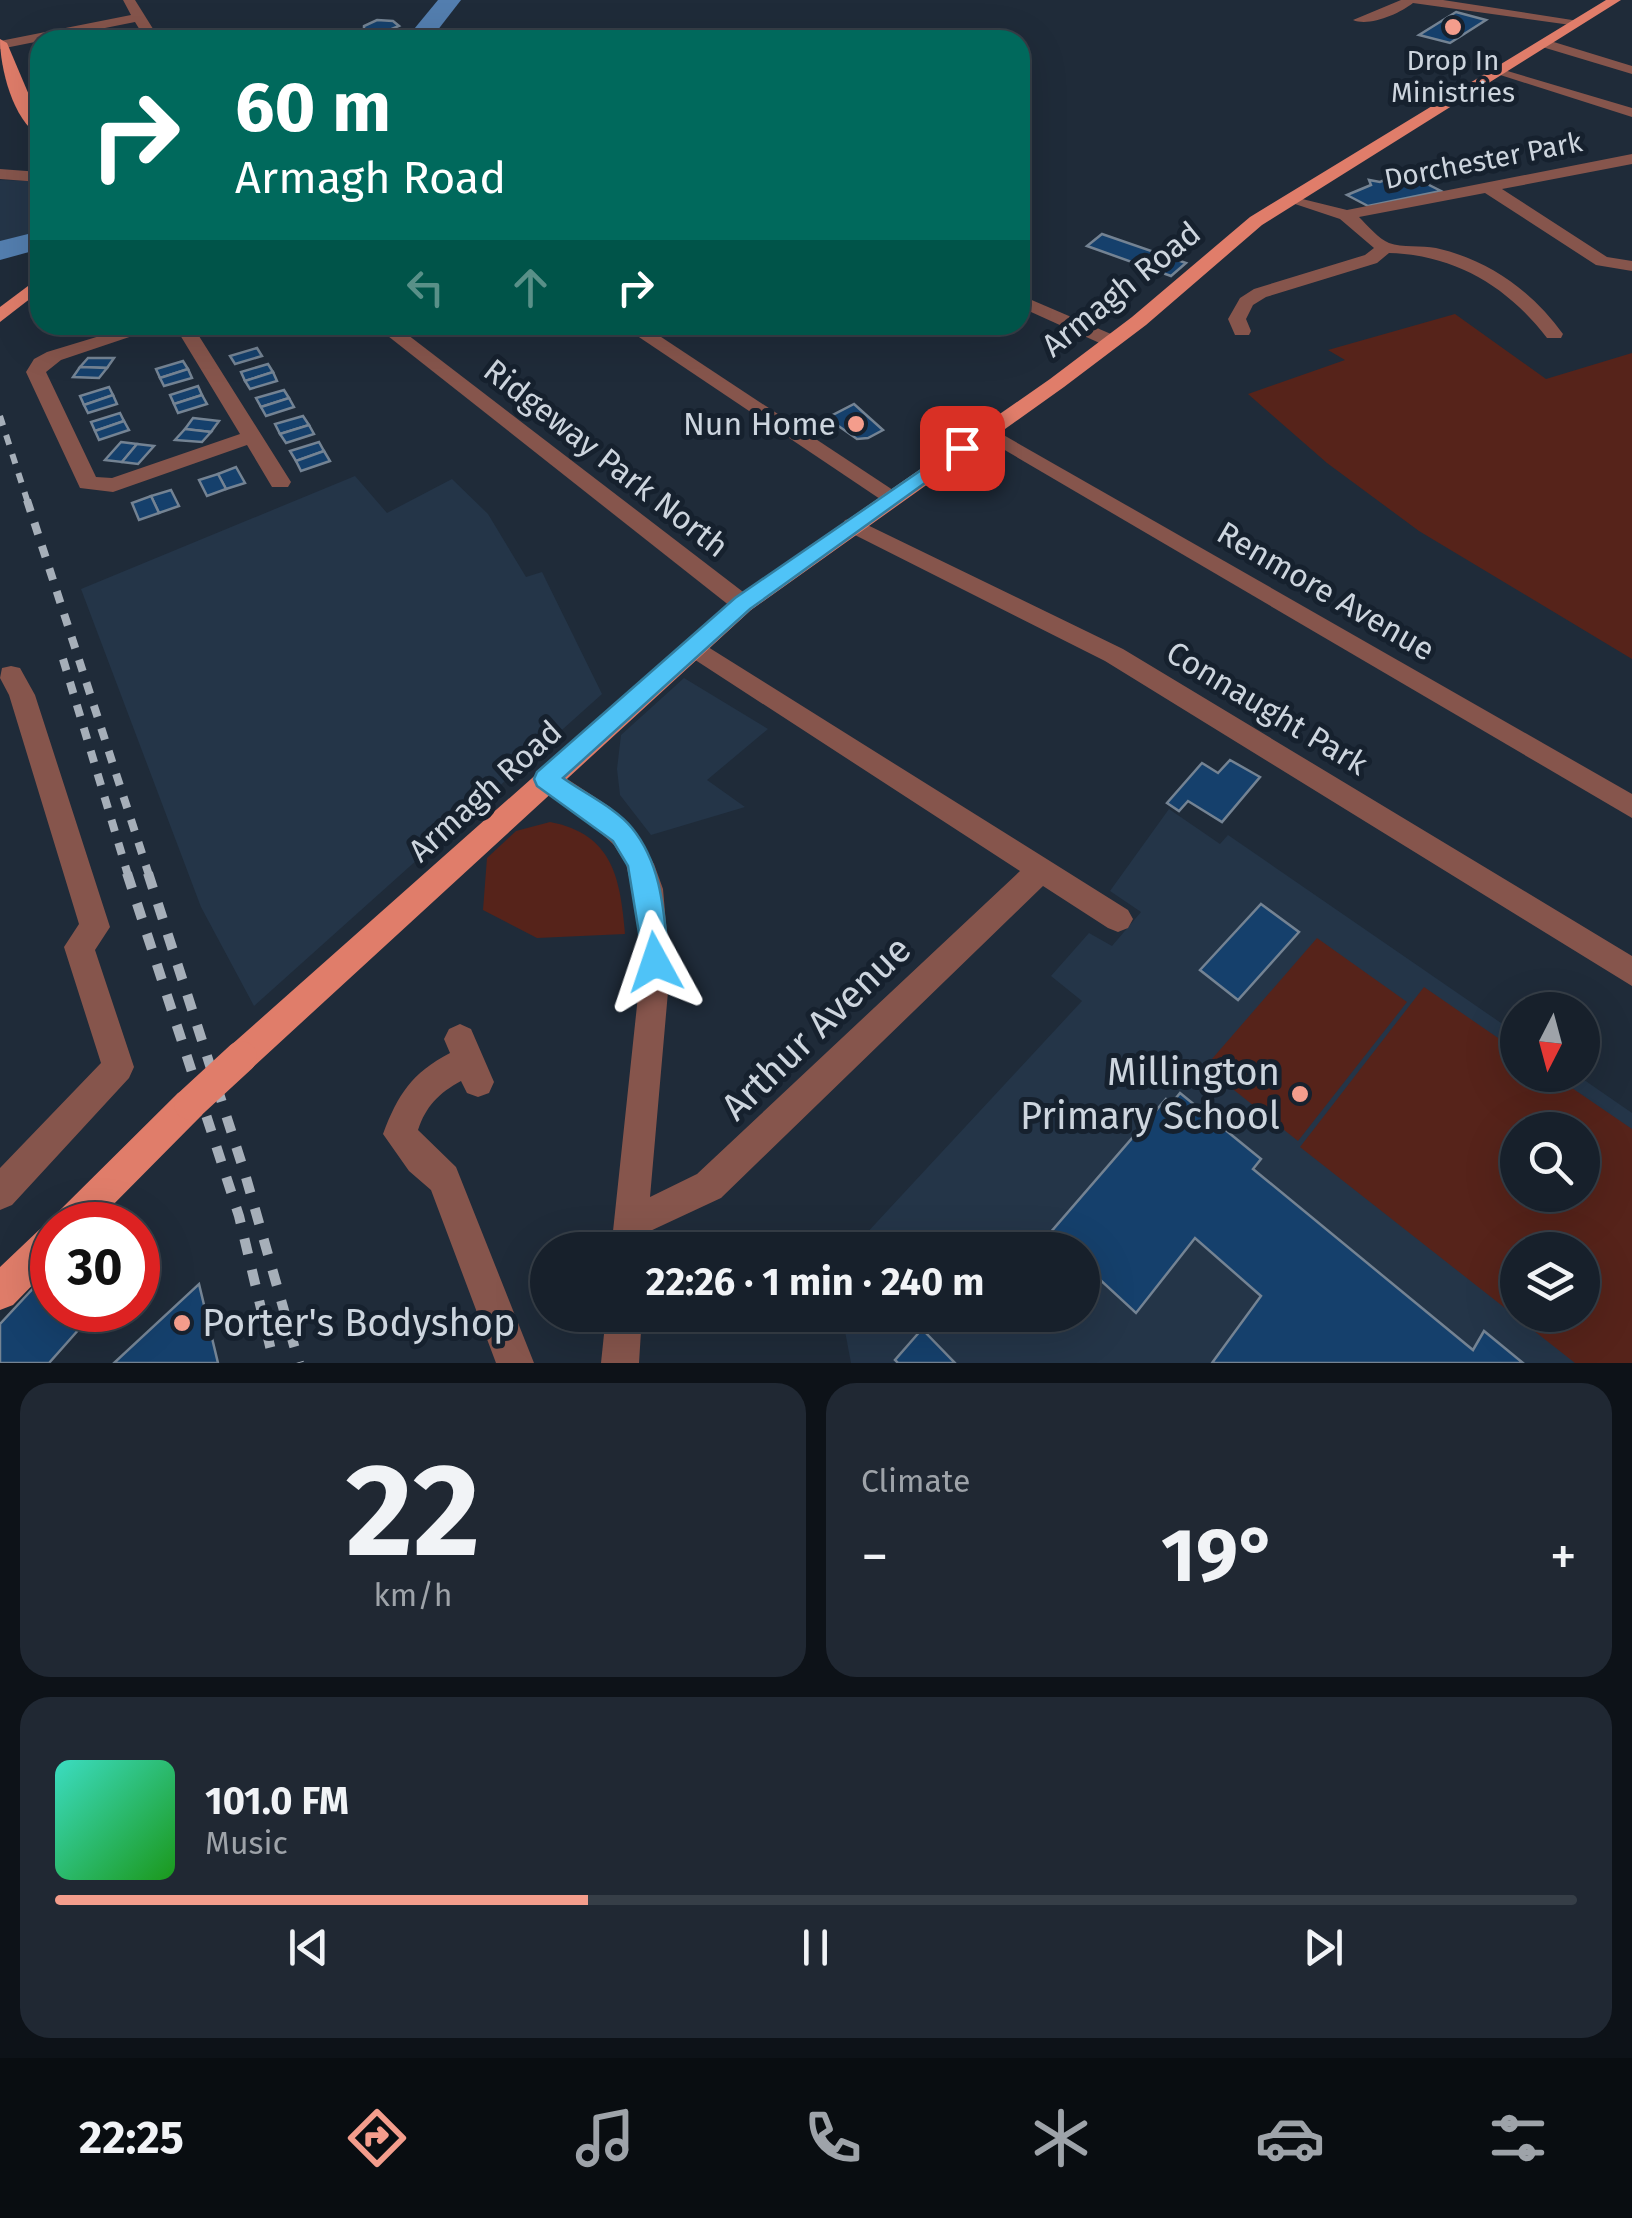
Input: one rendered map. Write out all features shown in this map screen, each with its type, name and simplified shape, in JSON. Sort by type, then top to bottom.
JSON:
[{"type":"main road","name":"Armagh Road","points":[[92,1202],[190,1104],[742,604],[1112,341],[1256,221],[1614,0]]},
{"type":"main road","points":[[0,44],[4,62],[30,117]]},
{"type":"main road","points":[[0,316],[30,290]]},
{"type":"main road","points":[[0,1292],[30,1263]]},
{"type":"street","points":[[129,0],[147,30]]},
{"type":"street","points":[[1386,24],[1366,19],[1412,0],[1578,22]]},
{"type":"street","points":[[72,30],[139,17]]},
{"type":"street","points":[[0,44],[30,38]]},
{"type":"street","points":[[1544,43],[1632,70]]},
{"type":"street","name":"Dorchester Park","points":[[1499,70],[1632,113]]},
{"type":"street","name":"Dorchester Park","points":[[1346,216],[1632,159]]},
{"type":"street","points":[[0,174],[30,176]]},
{"type":"street","points":[[1486,186],[1623,266],[1632,281]]},
{"type":"street","name":"Dorchester Park","points":[[1292,198],[1346,216],[1385,248]]},
{"type":"street","points":[[1242,331],[1237,319],[1246,302],[1260,293],[1371,259],[1385,248],[1414,247],[1457,259],[1490,274],[1537,309],[1554,334]]},
{"type":"street","points":[[1030,304],[1112,341]]},
{"type":"street","points":[[123,335],[54,356],[41,362],[36,372],[88,483],[113,485],[252,437]]},
{"type":"street","points":[[189,335],[280,482]]},
{"type":"street","name":"Ridgeway Park North","points":[[396,335],[742,604]]},
{"type":"street","points":[[645,335],[891,496]]},
{"type":"street","name":"Renmore Avenue","points":[[986,431],[1632,807]]},
{"type":"street","name":"Connaught Park","points":[[853,525],[1114,656],[1632,972]]},
{"type":"street","points":[[692,646],[1118,919]]},
{"type":"street","points":[[0,1193],[118,1067],[78,947],[94,927],[22,695],[11,675]]},
{"type":"street","points":[[546,779],[622,834],[640,864],[650,904],[655,962],[630,1232]]},
{"type":"street","name":"Arthur Avenue","points":[[632,1232],[652,1214],[709,1186],[1040,870]]},
{"type":"street","points":[[469,1060],[432,1079],[412,1097],[400,1134],[444,1179],[515,1363]]},
{"type":"street","points":[[620,1363],[623,1332]]},
{"type":"shaded area","points":[[0,180],[30,181],[30,238],[0,245]]},
{"type":"shaded area","points":[[1455,314],[1546,379],[1632,353],[1632,659],[1419,531],[1327,463],[1248,394],[1345,360],[1328,350]]},
{"type":"shaded area","points":[[355,476],[387,513],[452,479],[488,514],[526,577],[542,572],[602,694],[254,1006],[201,907],[81,589]]},
{"type":"shaded area","points":[[684,678],[768,729],[707,780],[745,807],[651,835],[620,795],[617,769],[621,735]]},
{"type":"shaded area","name":"Millington Primary School","points":[[1169,809],[1220,844],[1228,835],[1500,1022],[1500,1092],[1600,1091],[1632,1113],[1632,1363],[851,1363],[845,1332],[1100,1332],[1100,1232],[868,1232],[1082,1001],[1051,976],[1089,933],[1112,946],[1141,912],[1110,891]]},
{"type":"shaded area","points":[[550,822],[588,837],[609,861],[620,895],[625,934],[537,938],[483,910],[487,858],[516,831]]},
{"type":"shaded area","points":[[1317,938],[1407,1002],[1298,1141],[1205,1067]]},
{"type":"shaded area","points":[[1424,987],[1500,1039],[1500,1092],[1578,1092],[1632,1129],[1632,1363],[1575,1363],[1536,1332],[1600,1332],[1600,1232],[1500,1232],[1500,1304],[1300,1147]]},
{"type":"building","name":"Drop In Ministries","points":[[1456,12],[1486,20],[1450,43],[1419,35]]},
{"type":"building","points":[[377,20],[393,21],[399,26],[364,30],[364,26]]},
{"type":"building","points":[[1403,172],[1441,191],[1368,206],[1347,195],[1371,185],[1369,180],[1380,182]]},
{"type":"building","points":[[1102,234],[1186,263],[1171,276],[1087,246]]},
{"type":"building","points":[[257,348],[262,356],[235,364],[230,356]]},
{"type":"building","points":[[88,358],[114,358],[107,368],[80,367]]},
{"type":"building","points":[[183,361],[188,369],[160,378],[156,369]]},
{"type":"building","points":[[268,364],[273,372],[245,381],[241,372]]},
{"type":"building","points":[[80,367],[107,368],[99,378],[73,377]]},
{"type":"building","points":[[188,369],[192,378],[164,386],[160,378]]},
{"type":"building","points":[[273,372],[277,381],[250,389],[245,381]]},
{"type":"building","points":[[198,386],[202,395],[174,404],[170,395]]},
{"type":"building","points":[[109,387],[113,395],[84,405],[80,396]]},
{"type":"building","points":[[284,390],[289,398],[261,407],[256,398]]},
{"type":"building","points":[[113,395],[117,404],[88,413],[84,405]]},
{"type":"building","points":[[202,395],[207,404],[178,413],[174,404]]},
{"type":"building","points":[[289,398],[294,407],[266,416],[261,407]]},
{"type":"building","name":"Nun Home","points":[[854,404],[883,430],[857,439],[827,418]]},
{"type":"building","points":[[120,413],[124,421],[95,431],[91,422]]},
{"type":"building","points":[[303,416],[309,425],[280,434],[275,424]]},
{"type":"building","points":[[193,418],[219,421],[211,432],[185,429]]},
{"type":"building","points":[[124,421],[129,430],[99,440],[95,431]]},
{"type":"building","points":[[309,425],[314,434],[286,443],[280,434]]},
{"type":"building","points":[[185,429],[211,432],[202,442],[175,440]]},
{"type":"building","points":[[121,442],[137,444],[122,462],[105,460]]},
{"type":"building","points":[[319,442],[324,451],[296,461],[290,451]]},
{"type":"building","points":[[137,444],[154,446],[138,464],[122,462]]},
{"type":"building","points":[[324,451],[330,461],[301,471],[296,461]]},
{"type":"building","points":[[236,467],[245,483],[226,489],[218,474]]},
{"type":"building","points":[[218,474],[226,489],[207,496],[199,480]]},
{"type":"building","points":[[171,490],[179,506],[159,513],[151,496]]},
{"type":"building","points":[[151,496],[159,513],[139,520],[132,503]]},
{"type":"building","points":[[1230,760],[1260,777],[1222,822],[1188,801],[1179,811],[1167,803],[1202,763],[1218,773]]},
{"type":"building","points":[[1261,904],[1299,932],[1238,1000],[1200,970]]},
{"type":"building","points":[[1180,1093],[1261,1159],[1253,1169],[1473,1350],[1484,1331],[1523,1363],[1212,1363],[1261,1296],[1195,1238],[1136,1313],[1100,1280],[1100,1232],[1051,1232],[1166,1099],[1172,1103]]},
{"type":"building","name":"Porter's Bodyshop","points":[[199,1284],[218,1363],[114,1363],[147,1332],[160,1332],[160,1320]]},
{"type":"building","points":[[30,1292],[30,1332],[76,1332],[49,1363],[0,1363],[0,1324]]},
{"type":"building","points":[[919,1332],[925,1332],[955,1363],[898,1363],[895,1360]]},
{"type":"waterway","points":[[425,30],[450,0]]},
{"type":"waterway","points":[[0,251],[30,243]]},
{"type":"railway","points":[[0,416],[28,503]]},
{"type":"railway","points":[[27,500],[149,875]]},
{"type":"railway","points":[[63,659],[128,875]]},
{"type":"railway","points":[[127,873],[239,1216],[274,1363]]},
{"type":"railway","points":[[148,873],[245,1174],[299,1363]]},
{"type":"place","name":"Drop In Ministries","points":[[1453,27]]},
{"type":"place","name":"Nun Home","points":[[856,424]]},
{"type":"place","name":"Millington Primary School","points":[[1300,1094]]},
{"type":"place","name":"Porter's Bodyshop","points":[[182,1323]]},
{"type":"route","points":[[655,962],[650,904],[640,864],[622,834],[546,779],[742,604],[962,448]]}]
